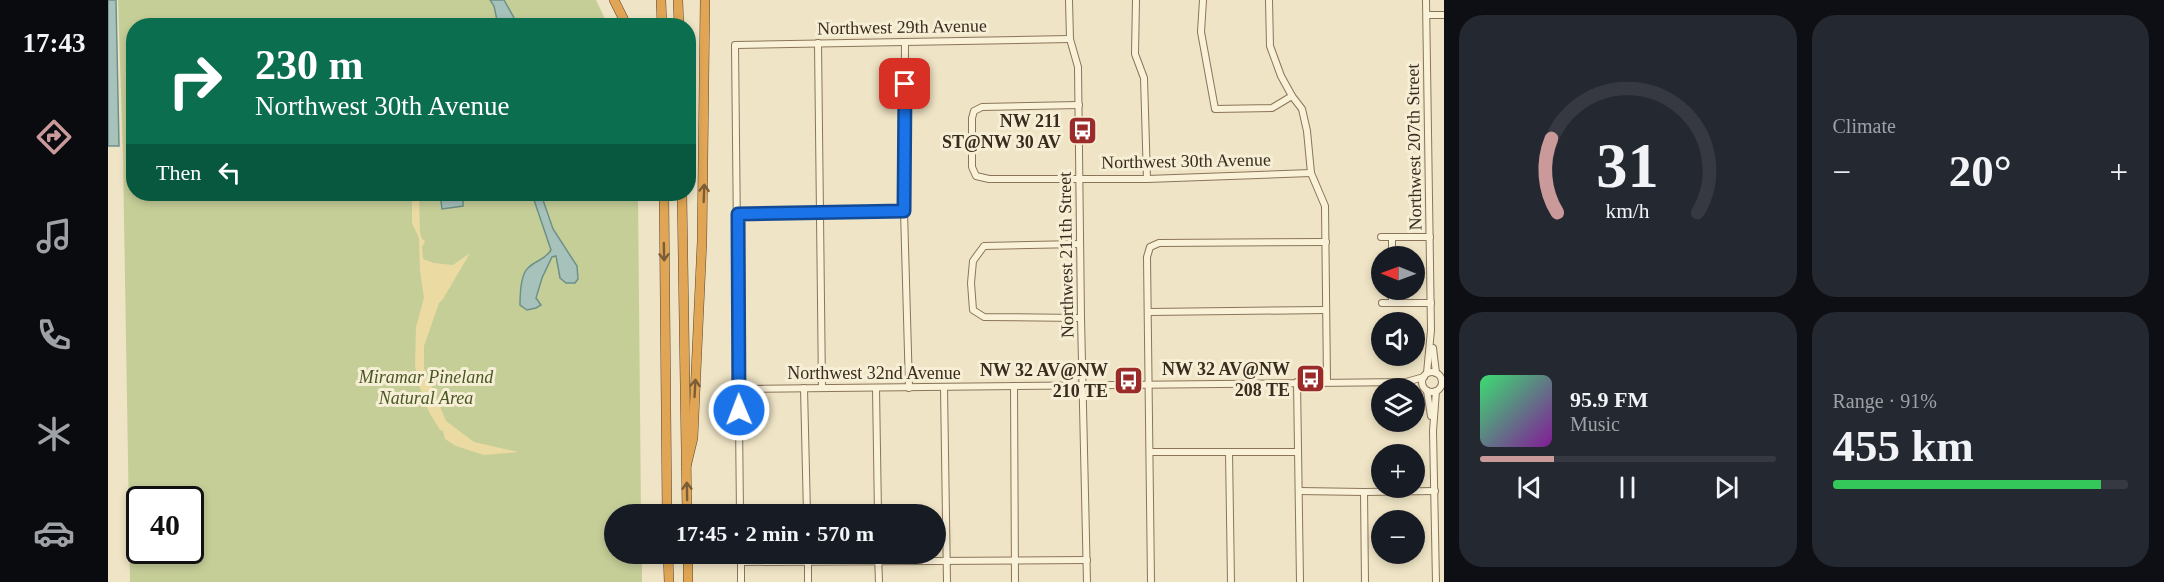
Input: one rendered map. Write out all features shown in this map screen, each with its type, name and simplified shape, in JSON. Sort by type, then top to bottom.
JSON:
[{"type":"highway","points":[[614,0],[623,18]]},
{"type":"highway","points":[[661,0],[662,18]]},
{"type":"highway","points":[[678,0],[679,18]]},
{"type":"highway","points":[[686,467],[693,438],[701,269],[705,0]]},
{"type":"highway","points":[[664,201],[667,504]]},
{"type":"highway","points":[[682,201],[687,504]]},
{"type":"highway","points":[[668,564],[669,582]]},
{"type":"highway","points":[[688,564],[688,582]]},
{"type":"street","name":"Northwest 211th Street","points":[[1069,0],[1070,39],[1078,67],[1087,582]]},
{"type":"street","points":[[1136,0],[1135,54],[1144,78],[1147,179]]},
{"type":"street","points":[[1203,0],[1201,32],[1215,109],[1272,108],[1292,96]]},
{"type":"street","points":[[1269,0],[1270,46],[1281,76],[1302,109],[1307,130],[1311,173],[1325,206],[1327,382]]},
{"type":"street","name":"Northwest 207th Street","points":[[1425,375],[1431,330],[1426,0]]},
{"type":"street","points":[[1427,15],[1444,15]]},
{"type":"street","name":"Northwest 29th Avenue","points":[[738,214],[735,45],[1070,39]]},
{"type":"street","points":[[905,42],[904,211],[909,387]]},
{"type":"street","points":[[818,43],[822,388]]},
{"type":"street","name":"Northwest 30th Avenue","points":[[1079,105],[982,107],[974,111],[972,167],[976,176],[989,179],[1147,179],[1311,173]]},
{"type":"street","points":[[740,504],[738,214],[904,211]]},
{"type":"street","points":[[1381,237],[1430,237]]},
{"type":"street","points":[[1392,237],[1392,246]]},
{"type":"street","points":[[1151,582],[1147,257],[1150,247],[1159,243],[1326,242]]},
{"type":"street","points":[[1080,244],[984,246],[973,261],[971,283],[973,310],[984,317],[1081,318]]},
{"type":"street","points":[[1382,303],[1431,303]]},
{"type":"street","points":[[1149,312],[1325,310]]},
{"type":"street","name":"Northwest 207th Street","points":[[1431,330],[1440,376]]},
{"type":"street","points":[[1433,431],[1442,382],[1440,376],[1425,375],[1422,382],[1426,389],[1433,431],[1436,582]]},
{"type":"street","name":"Northwest 32nd Avenue","points":[[1417,378],[1425,375]]},
{"type":"street","points":[[1297,382],[1300,582]]},
{"type":"street","name":"Northwest 32nd Avenue","points":[[739,389],[1371,382]]},
{"type":"street","points":[[1014,386],[1015,582]]},
{"type":"street","points":[[944,387],[947,582]]},
{"type":"street","points":[[804,388],[807,504]]},
{"type":"street","points":[[876,388],[878,504]]},
{"type":"street","points":[[1426,389],[1440,389]]},
{"type":"street","points":[[1150,452],[1298,452]]},
{"type":"street","points":[[1229,452],[1231,582]]},
{"type":"street","points":[[1299,491],[1435,491]]},
{"type":"street","points":[[1365,492],[1365,582]]},
{"type":"street","points":[[1435,532],[1443,532]]},
{"type":"street","points":[[947,562],[1087,560]]},
{"type":"street","points":[[741,564],[741,582]]},
{"type":"street","points":[[808,564],[808,582]]},
{"type":"street","points":[[878,564],[879,582]]},
{"type":"green space","name":"Miramar Pineland Natural Area","points":[[118,0],[596,0],[605,18],[126,18],[126,201],[638,201],[641,504],[604,504],[604,564],[642,564],[642,582],[130,582],[130,564],[204,564],[204,486],[128,486]]},
{"type":"sand","points":[[412,201],[419,201],[420,232],[425,241],[422,247],[423,259],[453,265],[470,253],[439,303],[424,346],[424,368],[446,421],[474,442],[518,452],[484,455],[456,446],[445,439],[443,431],[440,430],[429,412],[419,385],[415,365],[416,327],[424,298],[419,238],[412,223]]},
{"type":"water","points":[[108,0],[116,0],[119,146],[108,146]]},
{"type":"water","points":[[490,0],[504,0],[514,18],[497,18]]},
{"type":"water","points":[[441,201],[463,201],[463,206],[442,209]]},
{"type":"water","points":[[534,201],[543,201],[553,229],[577,266],[578,279],[575,283],[566,283],[560,278],[556,256],[552,257],[536,298],[541,305],[527,310],[520,305],[523,275],[528,268],[551,250]]},
{"type":"place","name":"NW 211 ST@NW 30 AV","points":[[1082,131]]},
{"type":"place","name":"NW 32 AV@NW 208 TE","points":[[1311,379]]},
{"type":"place","name":"NW 32 AV@NW 210 TE","points":[[1129,380]]},
{"type":"route","points":[[739,410],[738,214],[904,211],[905,84]]}]
